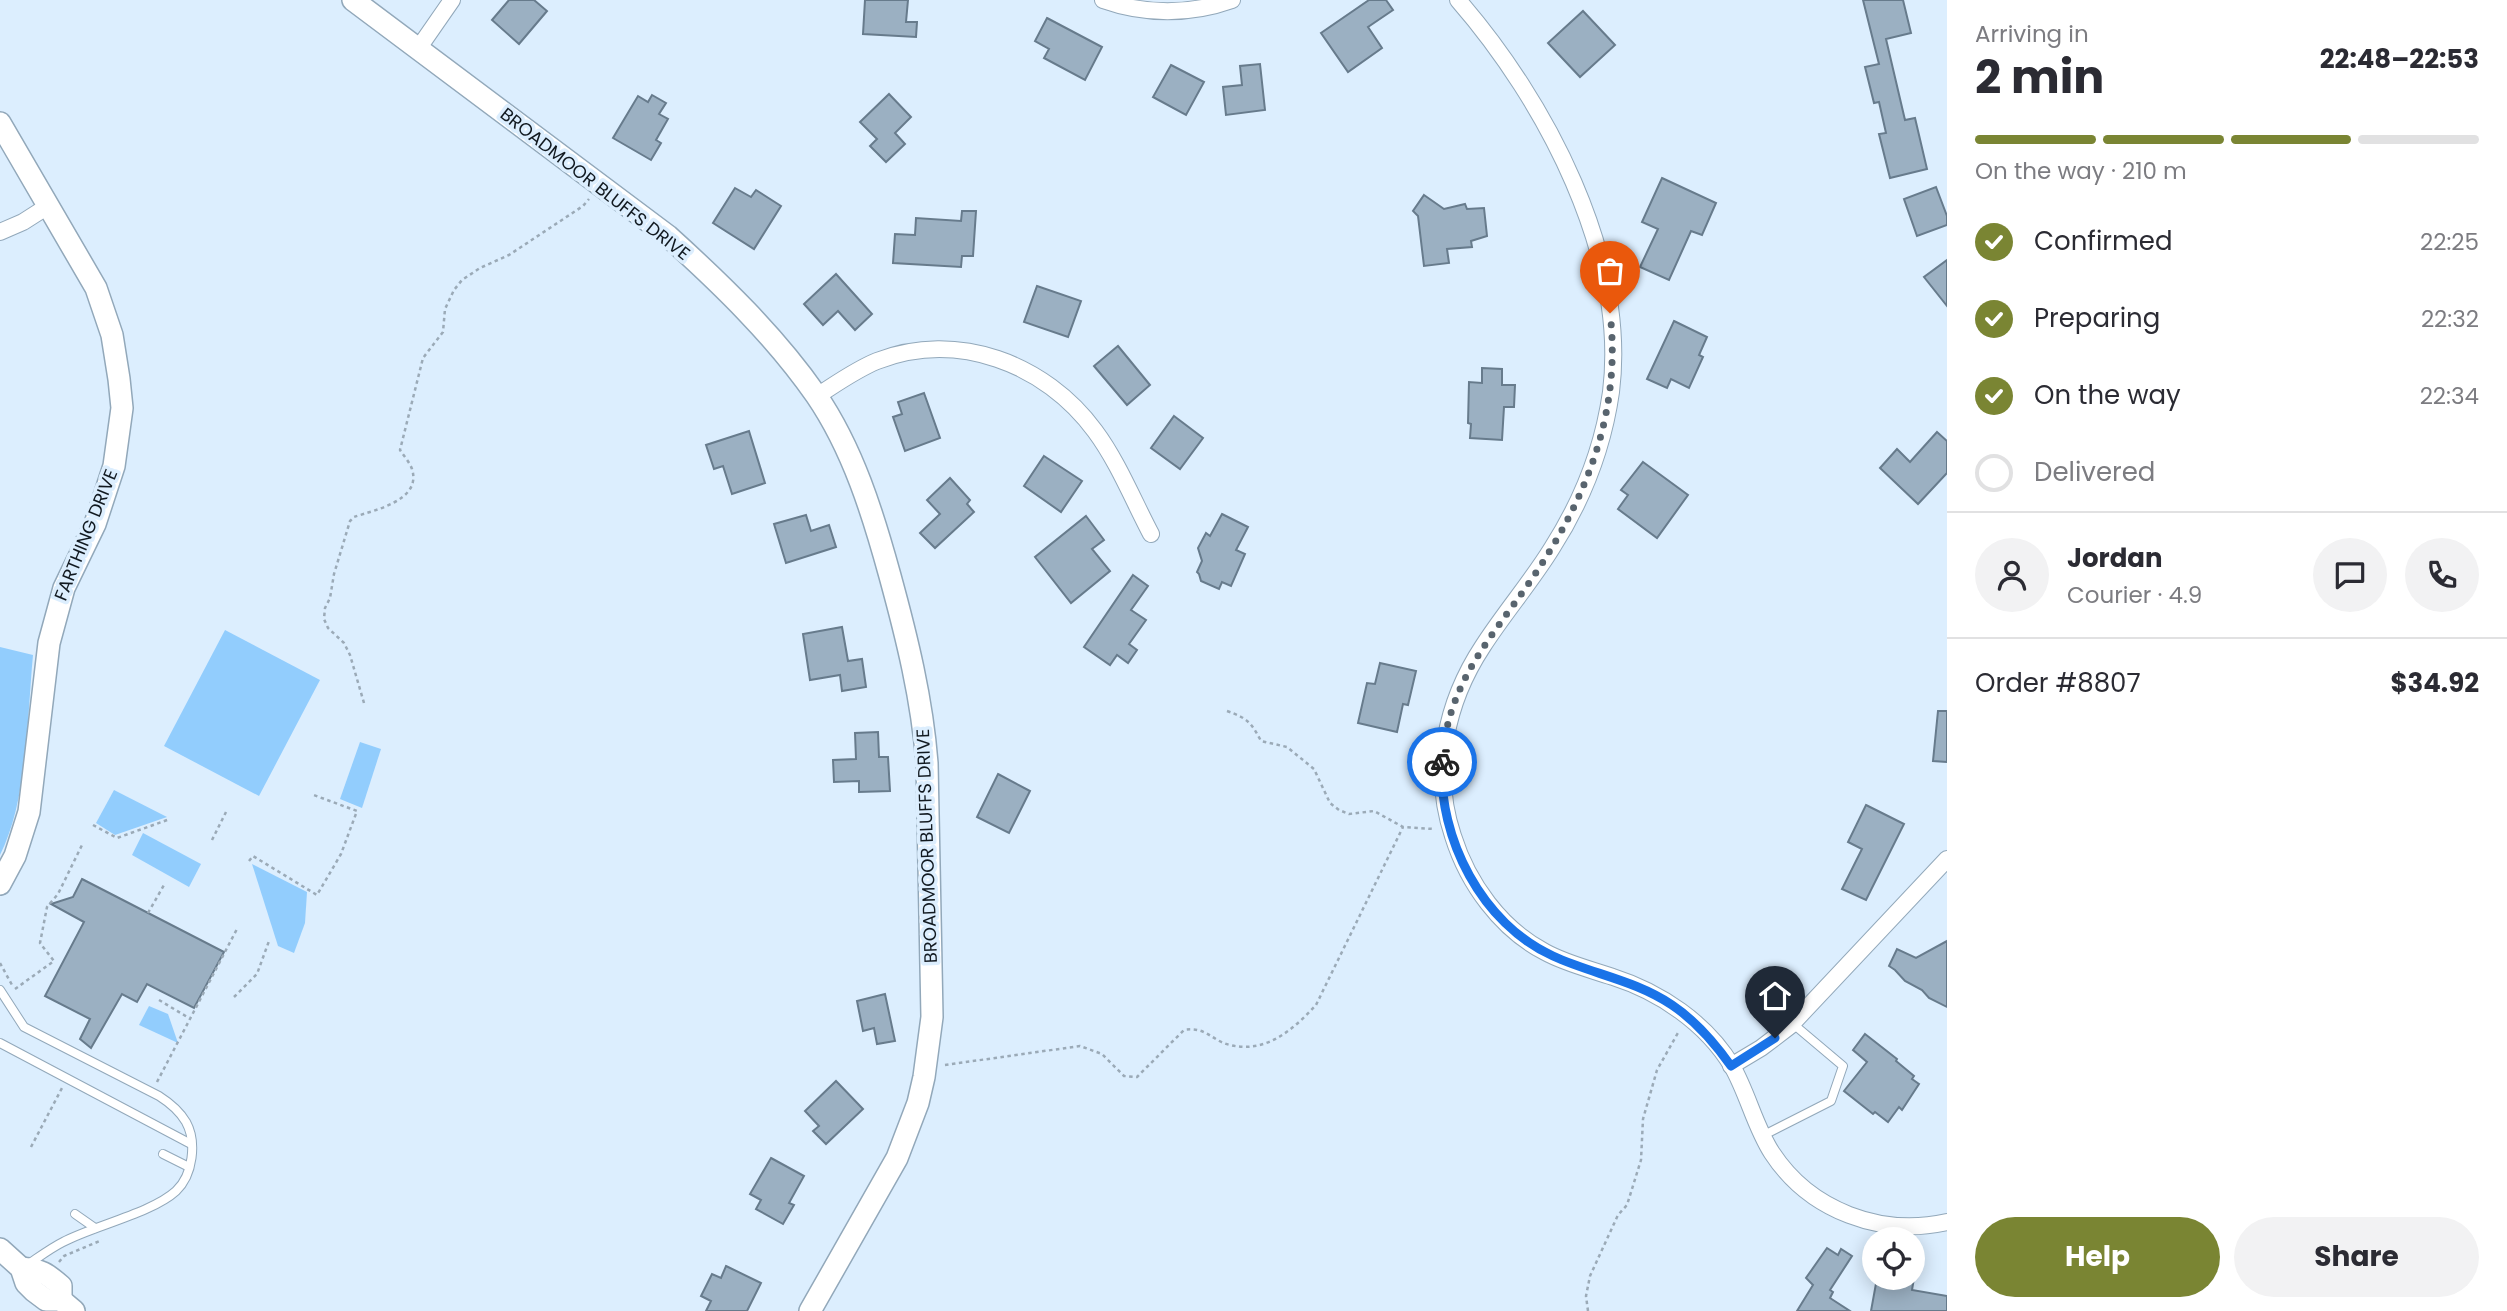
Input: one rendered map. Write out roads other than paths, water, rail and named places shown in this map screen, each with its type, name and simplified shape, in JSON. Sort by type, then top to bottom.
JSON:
[{"type":"street","name":"BROADMOOR BLUFFS DRIVE","points":[[353,0],[668,236],[714,279],[817,396],[850,458],[877,528],[912,658],[924,727],[932,1017],[926,1068],[918,1103],[897,1158],[810,1311]]},
{"type":"street","points":[[418,49],[452,0]]},
{"type":"street","points":[[1103,0],[1131,8],[1180,11],[1232,0]]},
{"type":"street","points":[[1458,0],[1509,64],[1542,116],[1569,172],[1600,262],[1608,298],[1613,358],[1611,392],[1604,428],[1585,486],[1552,549],[1471,666],[1450,715],[1442,773],[1444,802],[1451,831],[1472,881],[1485,899],[1520,935],[1559,959],[1634,985],[1671,1004],[1702,1029],[1731,1066],[1762,1136],[1773,1155],[1793,1178],[1834,1210],[1858,1219],[1882,1224],[1946,1227]]},
{"type":"street","name":"FARTHING DRIVE","points":[[0,123],[96,288],[112,335],[121,408],[114,466],[106,494],[64,588],[55,617],[49,643],[29,811],[15,856],[0,884]]},
{"type":"street","points":[[0,232],[23,222],[48,206]]},
{"type":"street","points":[[817,396],[861,368],[900,354],[946,349],[974,352],[1020,366],[1061,394],[1096,432],[1151,534]]},
{"type":"street","points":[[1731,1066],[1761,1048],[1792,1023],[1947,859]]},
{"type":"street","points":[[0,1249],[21,1268],[26,1283],[34,1291],[46,1300],[67,1305]]},
{"type":"street","points":[[21,1268],[39,1269],[48,1274],[61,1286],[67,1305]]},
{"type":"lane","points":[[0,990],[3,1002],[24,1027],[159,1096],[175,1107],[187,1124],[191,1144],[192,1159],[187,1177],[176,1191],[63,1241],[21,1268]]},
{"type":"lane","points":[[1762,1136],[1831,1101],[1843,1066],[1792,1023]]},
{"type":"lane","points":[[0,1044],[191,1144]]},
{"type":"lane","points":[[163,1154],[190,1167]]},
{"type":"lane","points":[[75,1214],[95,1228]]}]
